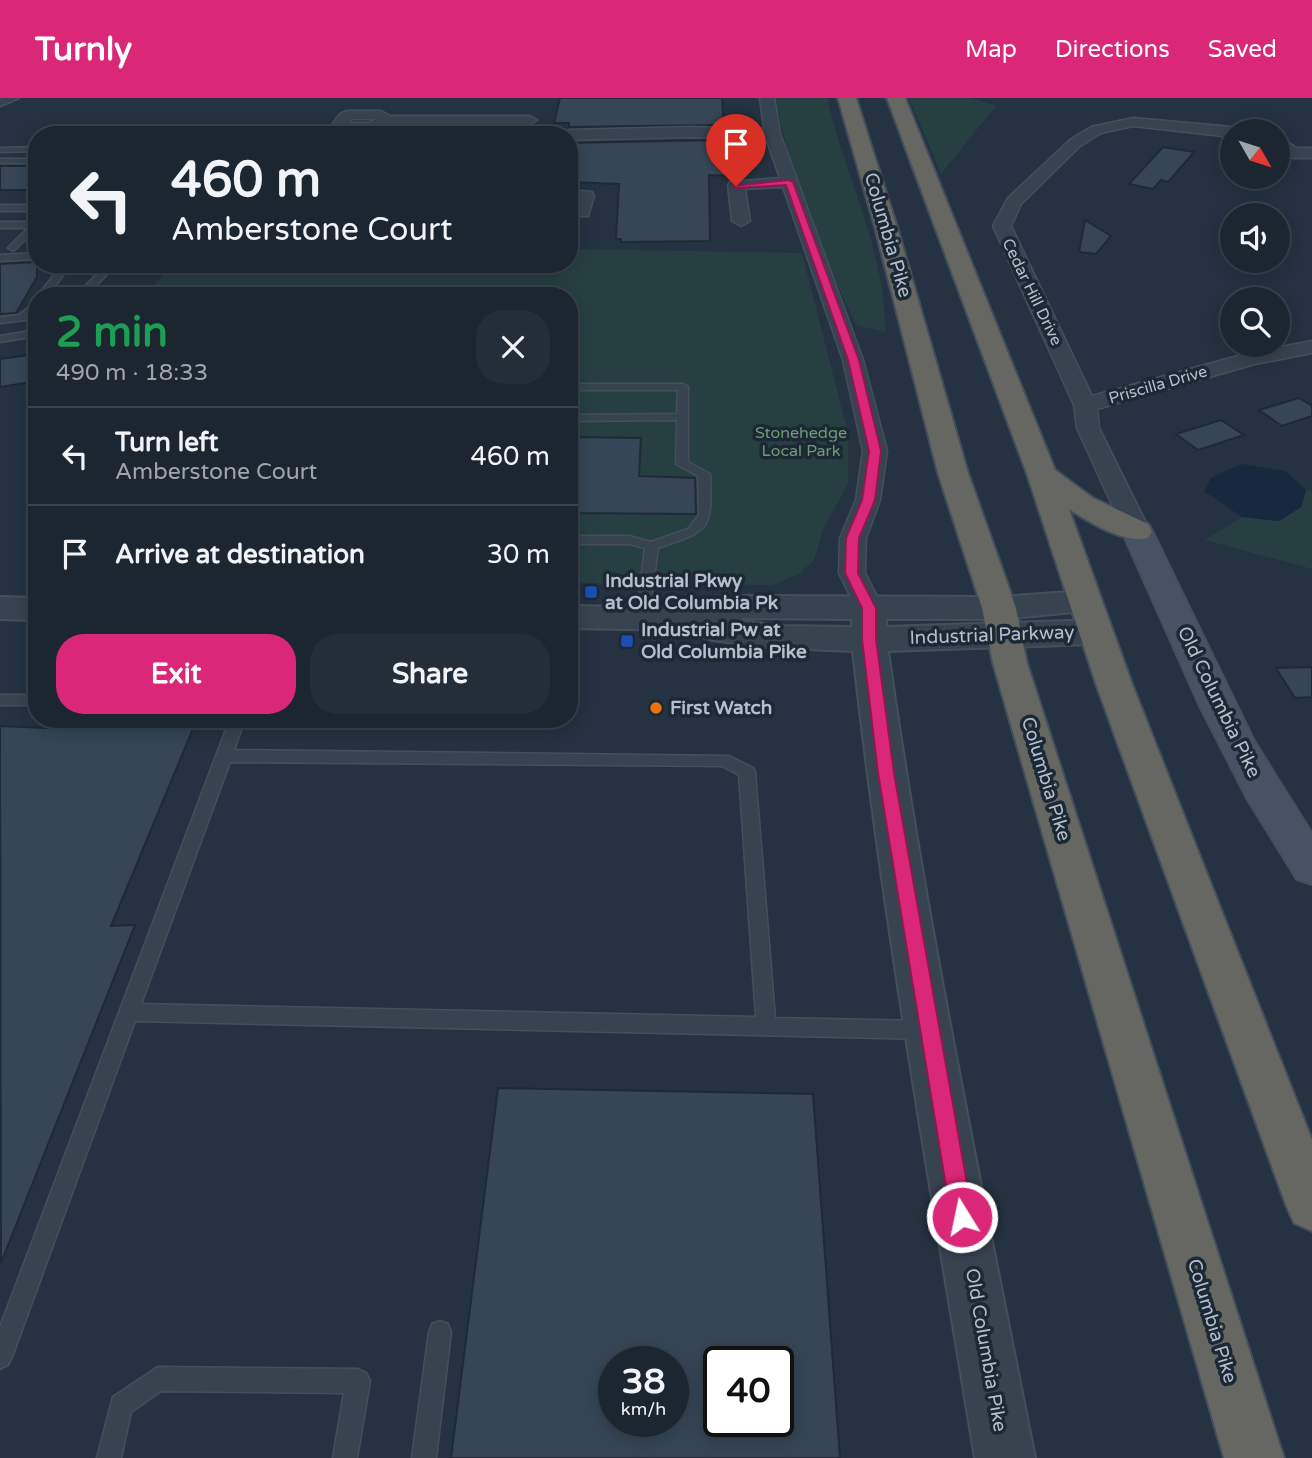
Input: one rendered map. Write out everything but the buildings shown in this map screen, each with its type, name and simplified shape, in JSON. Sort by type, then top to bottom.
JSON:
[{"type":"highway","name":"Columbia Pike","points":[[848,98],[953,473],[1002,623],[1010,663],[1254,1458]]},
{"type":"highway","points":[[896,98],[1042,474],[1089,617],[1312,1205]]},
{"type":"highway","points":[[1042,474],[1082,504],[1137,531]]},
{"type":"main road","name":"Old Columbia Pike","points":[[1137,531],[1242,754],[1294,842],[1312,867]]},
{"type":"street","points":[[0,102],[12,98]]},
{"type":"street","name":"Old Columbia Pike","points":[[768,98],[772,134],[853,360],[875,451],[868,500],[853,538],[852,573],[869,623],[886,773],[928,1030],[1005,1458]]},
{"type":"street","points":[[386,120],[531,115],[538,126]]},
{"type":"street","name":"Cedar Hill Drive","points":[[1137,531],[1088,428],[1085,405],[1002,226],[1006,214],[1075,143],[1096,130],[1133,122],[1220,131]]},
{"type":"street","points":[[578,135],[690,132],[772,134]]},
{"type":"street","points":[[1290,140],[1312,144]]},
{"type":"street","points":[[1290,151],[1312,153]]},
{"type":"street","points":[[741,221],[736,186],[789,182]]},
{"type":"street","points":[[578,196],[586,196],[582,212],[578,212]]},
{"type":"street","name":"Priscilla Drive","points":[[1085,405],[1252,358],[1312,347]]},
{"type":"street","points":[[0,608],[28,609]]},
{"type":"street","name":"Industrial Parkway","points":[[578,617],[681,619],[725,633],[757,637],[869,623],[1002,623],[1089,617]]},
{"type":"lane","points":[[0,150],[28,149]]},
{"type":"lane","points":[[0,161],[28,161]]},
{"type":"lane","points":[[0,208],[28,206]]},
{"type":"lane","points":[[0,225],[28,225]]},
{"type":"lane","points":[[13,248],[28,234]]},
{"type":"lane","points":[[0,258],[28,256]]},
{"type":"lane","points":[[89,287],[103,273]]},
{"type":"lane","points":[[0,320],[22,318],[28,312]]},
{"type":"lane","points":[[0,339],[28,335]]},
{"type":"lane","points":[[578,387],[683,387],[682,464],[704,474],[705,516],[692,532],[652,546],[629,540],[578,540]]},
{"type":"lane","points":[[578,418],[682,417]]},
{"type":"lane","points":[[643,618],[652,546]]},
{"type":"lane","points":[[0,700],[28,700]]},
{"type":"lane","points":[[0,1357],[235,728]]},
{"type":"lane","points":[[224,756],[724,760],[747,772],[766,1026]]},
{"type":"lane","points":[[129,1012],[928,1030]]},
{"type":"lane","points":[[424,1458],[440,1332]]},
{"type":"lane","points":[[109,1458],[121,1405],[159,1379],[358,1381],[345,1458]]},
{"type":"green space","points":[[775,98],[827,98],[872,243],[884,302],[885,332],[856,325],[808,214],[789,156]]},
{"type":"green space","points":[[909,98],[971,98],[996,106],[941,174]]},
{"type":"green space","name":"Stonehedge Local Park","points":[[578,249],[802,253],[848,433],[848,484],[824,527],[814,560],[800,573],[774,585],[578,583],[578,287],[152,287],[166,273],[578,273]]},
{"type":"green space","points":[[1306,490],[1312,492],[1312,569],[1205,540],[1242,517],[1279,521],[1301,507]]},
{"type":"water","points":[[1241,464],[1285,471],[1306,490],[1301,507],[1279,521],[1242,517],[1204,491],[1211,478]]},
{"type":"place","name":"Industrial Pkwy at Old Columbia Pk","points":[[591,592]]},
{"type":"place","name":"Industrial Pw at Old Columbia Pike","points":[[627,641]]},
{"type":"place","name":"First Watch","points":[[656,708]]},
{"type":"route","points":[[736,186],[789,182],[853,360],[875,451],[868,500],[853,538],[852,573],[869,608],[869,639],[886,773],[962,1217]]}]
